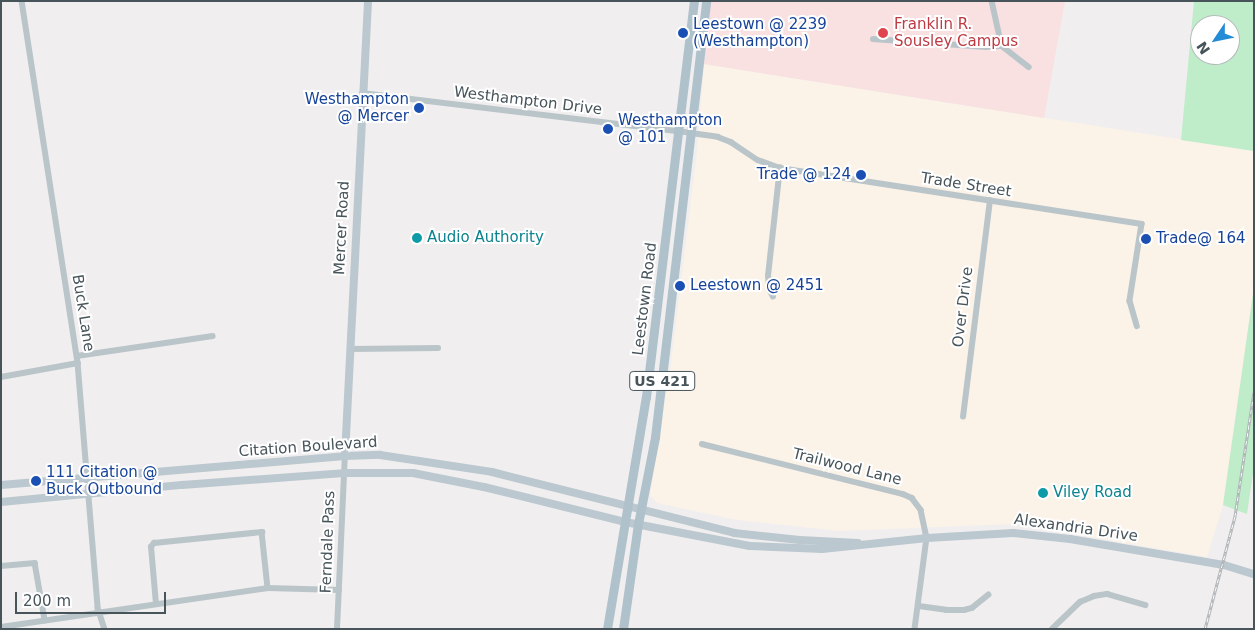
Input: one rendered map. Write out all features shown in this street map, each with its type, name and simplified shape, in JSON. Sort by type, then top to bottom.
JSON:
[{"type":"main road","name":"Leestown Road","points":[[607,629],[646,397],[680,131],[694,1]]},
{"type":"main road","name":"Leestown Road","points":[[623,629],[638,524],[655,437],[706,1]]},
{"type":"street","name":"Buck Lane","points":[[22,1],[78,362],[99,612],[105,629]]},
{"type":"street","name":"Mercer Road","points":[[344,456],[368,1]]},
{"type":"street","points":[[992,1],[1002,46],[1029,67]]},
{"type":"street","points":[[872,39],[986,47],[1002,46]]},
{"type":"street","name":"Westhampton Drive","points":[[362,94],[691,132]]},
{"type":"street","name":"Trade Street","points":[[691,132],[718,137],[731,142],[758,160],[780,168],[1142,224],[1130,301],[1136,326]]},
{"type":"street","points":[[773,297],[768,289],[768,276],[780,168]]},
{"type":"street","name":"Over Drive","points":[[963,417],[990,201]]},
{"type":"street","points":[[77,356],[213,336]]},
{"type":"street","points":[[351,349],[438,348]]},
{"type":"street","points":[[1,377],[78,362]]},
{"type":"street","name":"Trailwood Lane","points":[[702,444],[903,494],[912,498],[921,510],[927,538],[915,629]]},
{"type":"street","name":"Citation Boulevard","points":[[1,485],[344,456],[380,455],[455,465],[641,508]]},
{"type":"street","name":"Ferndale Pass","points":[[337,629],[344,456]]},
{"type":"street","name":"Citation Boulevard","points":[[1,502],[344,473],[413,473],[445,478],[638,524]]},
{"type":"street","name":"Alexandria Drive","points":[[641,508],[734,533],[800,540],[862,543],[1002,533],[1040,535],[1224,565],[1254,574]]},
{"type":"street","name":"Alexandria Drive","points":[[638,524],[750,546],[822,549],[847,548],[862,543]]},
{"type":"street","points":[[156,604],[151,547],[154,543],[262,532],[268,588]]},
{"type":"street","points":[[1,566],[35,563],[45,620]]},
{"type":"street","points":[[1,627],[268,588],[339,590]]},
{"type":"street","points":[[1052,629],[1080,602],[1094,596],[1107,594],[1145,605]]},
{"type":"street","points":[[919,606],[946,610],[964,610],[972,608],[988,595]]},
{"type":"shaded area","name":"Franklin R. Sousley Campus","points":[[711,1],[1065,1],[1044,118],[704,64]]},
{"type":"shaded area","points":[[704,64],[1254,151],[1254,287],[1223,505],[1207,557],[1013,524],[840,531],[737,520],[657,503],[650,495],[671,363],[697,152]]},
{"type":"green space","points":[[1194,1],[1254,1],[1254,151],[1181,140],[1190,44],[1190,65],[1240,65],[1240,15],[1193,15]]},
{"type":"green space","points":[[1254,287],[1254,467],[1247,514],[1223,505]]},
{"type":"railway","points":[[1205,629],[1235,516],[1254,392]]},
{"type":"place","name":"Leestown @ 2239 (Westhampton)","points":[[683,33]]},
{"type":"place","name":"Franklin R. Sousley Campus","points":[[883,33]]},
{"type":"place","name":"Westhampton @ Mercer","points":[[419,108]]},
{"type":"place","name":"Westhampton @ 101","points":[[608,129]]},
{"type":"place","name":"Trade @ 124","points":[[861,175]]},
{"type":"place","name":"Audio Authority","points":[[417,238]]},
{"type":"place","name":"Trade@ 164","points":[[1146,239]]},
{"type":"place","name":"Leestown @ 2451","points":[[680,286]]},
{"type":"place","name":"111 Citation @ Buck Outbound","points":[[36,481]]},
{"type":"place","name":"Viley Road","points":[[1043,493]]}]
